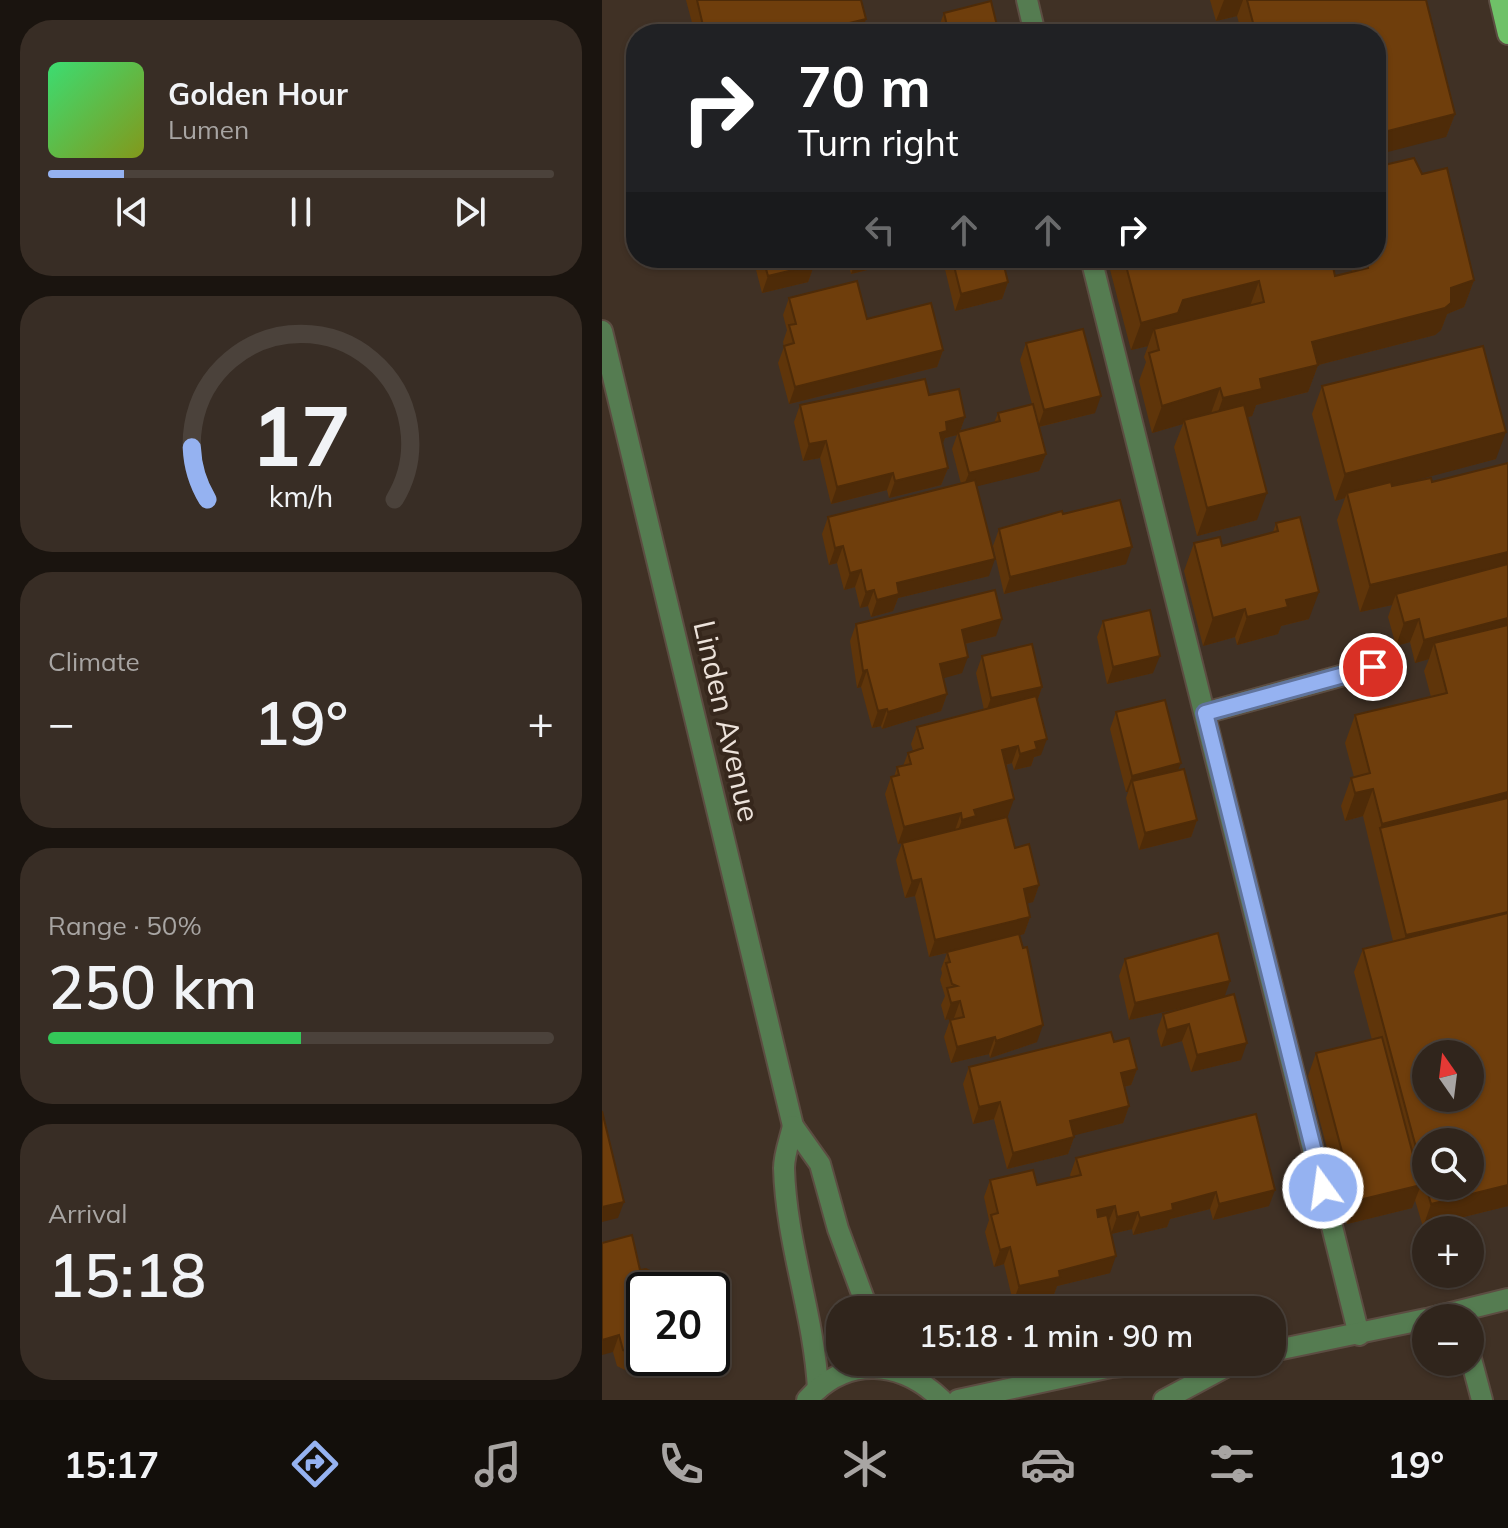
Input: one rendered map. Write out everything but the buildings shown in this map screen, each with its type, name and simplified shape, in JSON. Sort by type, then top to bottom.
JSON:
[{"type":"main road","points":[[1500,0],[1508,34]]},
{"type":"street","points":[[1027,0],[1033,24]]},
{"type":"street","points":[[1094,268],[1359,1335]]},
{"type":"street","name":"Linden Avenue","points":[[602,331],[793,1126]]},
{"type":"street","points":[[1205,713],[1373,667]]},
{"type":"street","points":[[793,1126],[820,1164],[838,1229],[863,1296]]},
{"type":"street","points":[[793,1126],[784,1165],[816,1342],[812,1394]]},
{"type":"street","points":[[1484,1307],[1508,1299]]},
{"type":"street","points":[[1286,1348],[1412,1323]]},
{"type":"street","points":[[812,1394],[840,1376]]},
{"type":"street","points":[[912,1376],[942,1400]]},
{"type":"street","points":[[958,1400],[1069,1376]]},
{"type":"street","points":[[1164,1400],[1209,1376]]},
{"type":"street","points":[[1476,1376],[1482,1400]]},
{"type":"route","points":[[1323,1188],[1205,713],[1373,667]]}]
